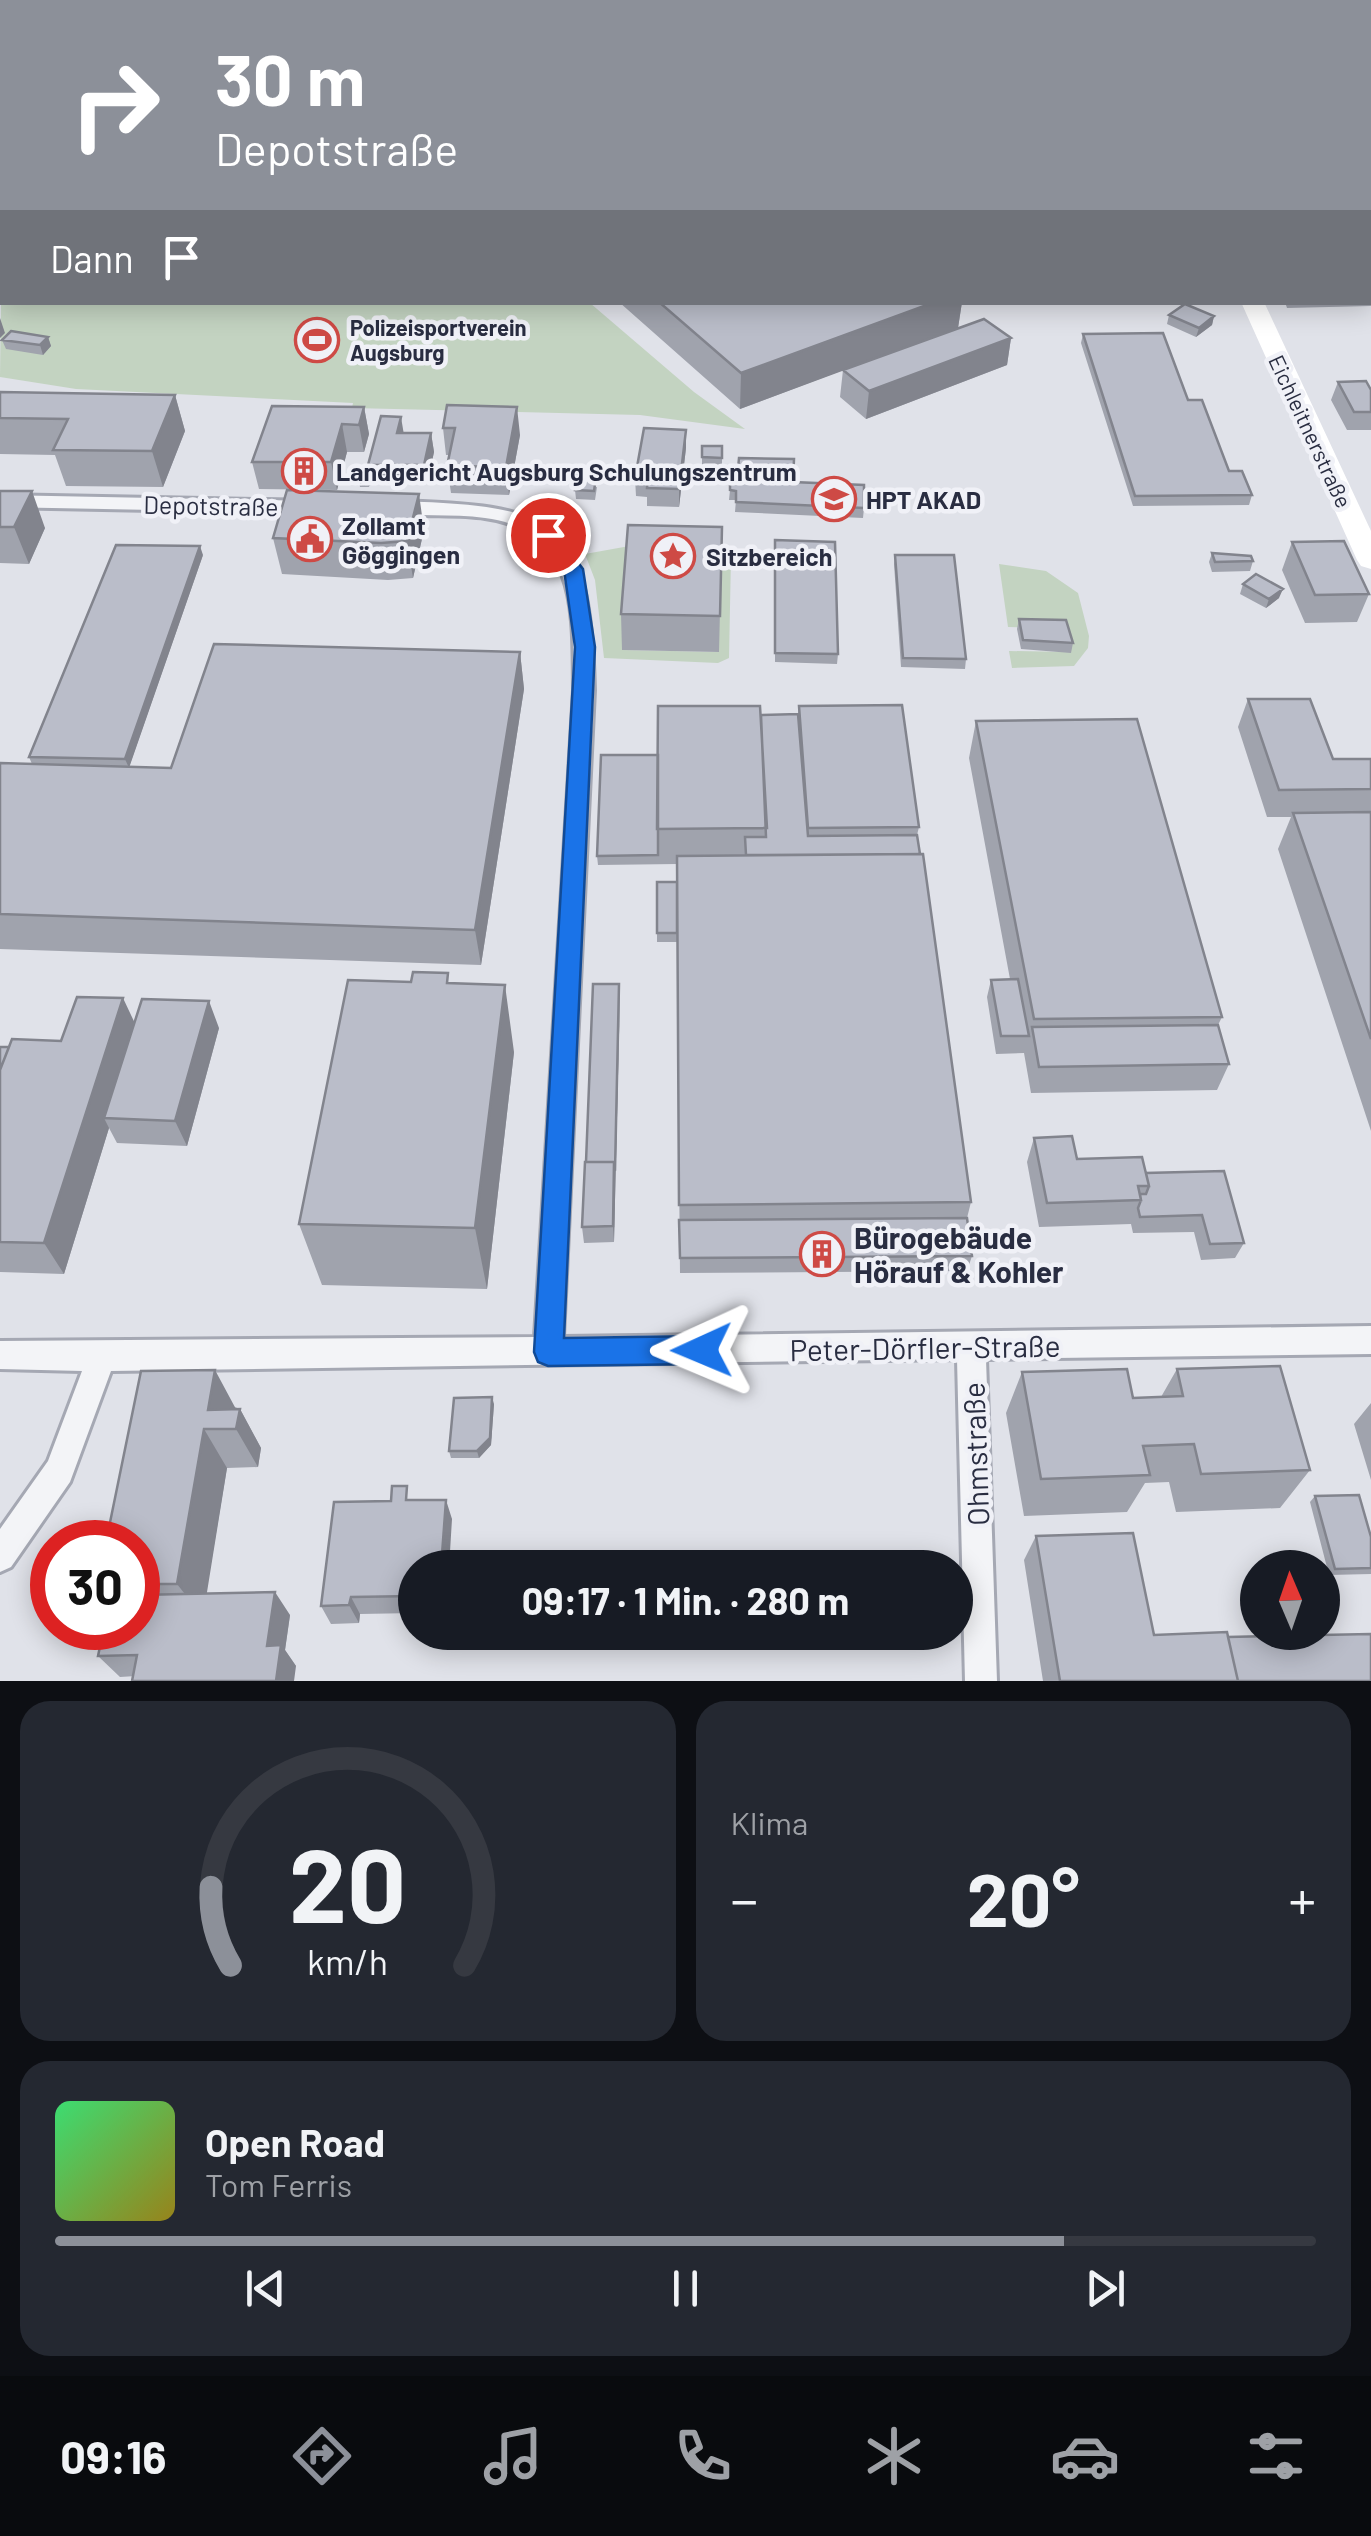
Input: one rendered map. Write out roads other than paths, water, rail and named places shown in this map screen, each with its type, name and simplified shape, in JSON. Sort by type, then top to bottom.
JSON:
[{"type":"main road","name":"Eichleitnerstraße","points":[[1253,305],[1371,560]]},
{"type":"street","name":"Depotstraße","points":[[0,501],[340,507]]},
{"type":"street","points":[[374,507],[483,510],[528,521],[564,552],[574,569],[581,602],[584,690],[548,1352]]},
{"type":"street","name":"Peter-Dörfler-Straße","points":[[0,1355],[102,1357],[1371,1340]]},
{"type":"street","name":"Ohmstraße","points":[[971,1346],[980,1681]]},
{"type":"street","points":[[0,1556],[58,1471],[102,1357]]},
{"type":"place","name":"Polizeisportverein Augsburg","points":[[317,340]]},
{"type":"place","name":"Landgericht Augsburg Schulungszentrum","points":[[304,471]]},
{"type":"place","name":"HPT AKAD","points":[[834,499]]},
{"type":"place","name":"Zollamt Göggingen","points":[[310,539]]},
{"type":"place","name":"Sitzbereich","points":[[673,556]]},
{"type":"place","name":"Bürogebäude Hörauf & Kohler","points":[[822,1254]]}]
